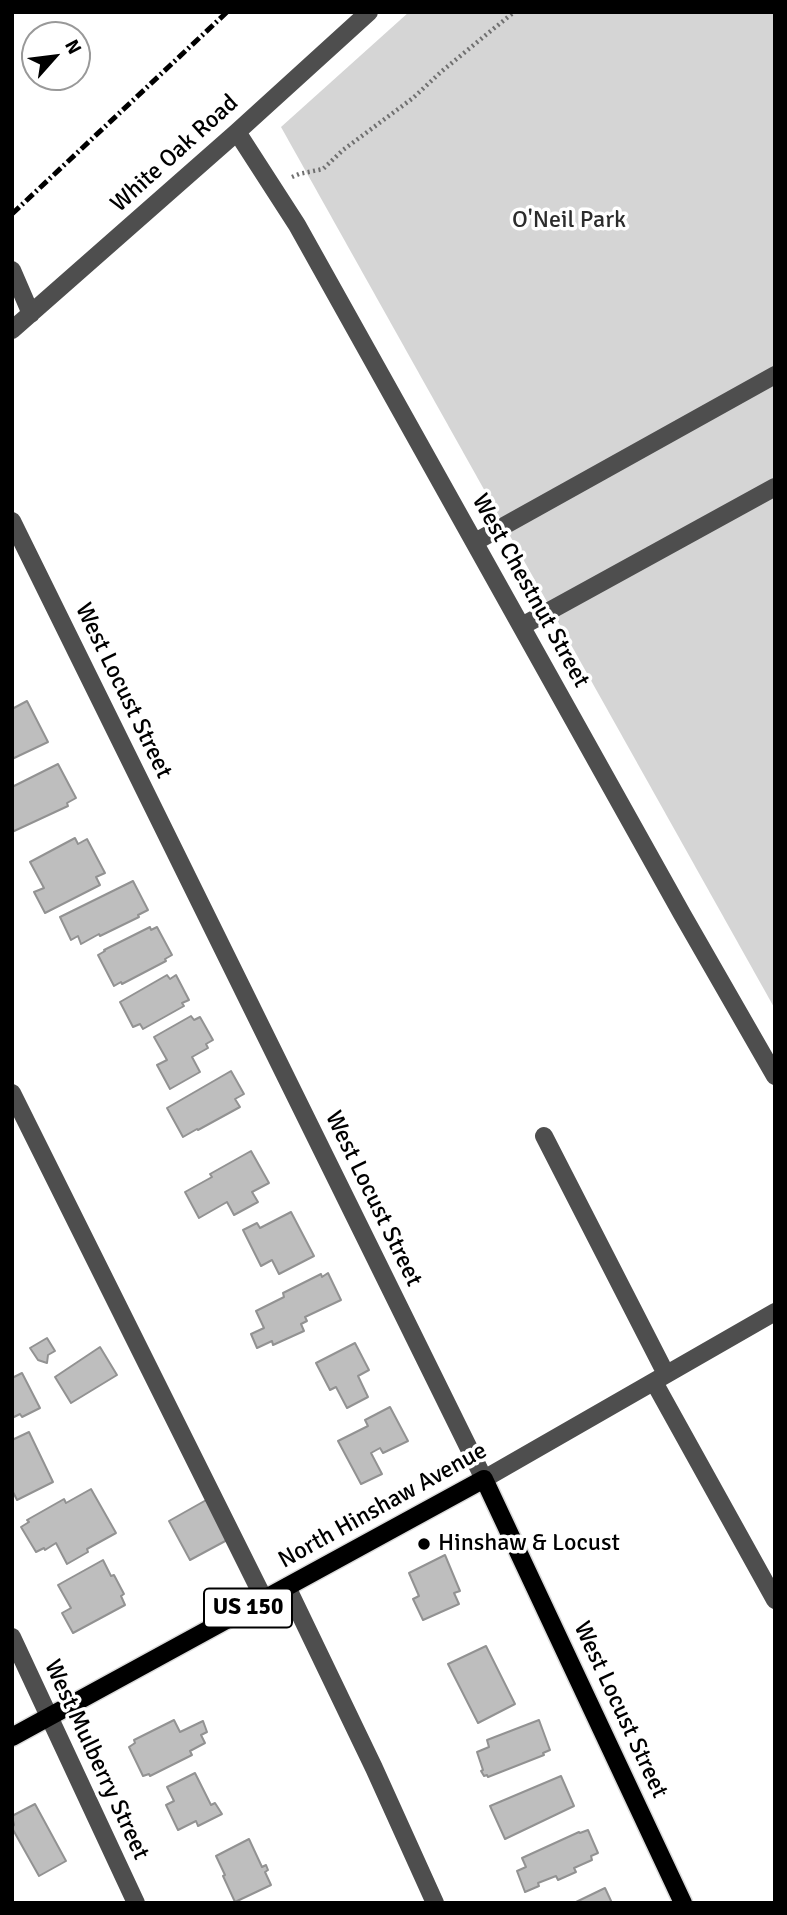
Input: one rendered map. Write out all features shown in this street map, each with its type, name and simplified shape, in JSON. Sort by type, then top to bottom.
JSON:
[{"type":"main road","name":"North Hinshaw Avenue","points":[[12,1737],[484,1479]]},
{"type":"main road","name":"West Locust Street","points":[[484,1479],[683,1903]]},
{"type":"street","name":"White Oak Road","points":[[12,330],[369,12]]},
{"type":"street","name":"West Chestnut Street","points":[[237,132],[298,225],[775,1076]]},
{"type":"street","points":[[12,270],[31,314]]},
{"type":"street","points":[[475,542],[775,375]]},
{"type":"street","points":[[522,626],[775,487]]},
{"type":"street","name":"West Locust Street","points":[[12,521],[484,1479]]},
{"type":"street","points":[[12,1093],[264,1599]]},
{"type":"street","points":[[544,1136],[660,1378],[775,1600]]},
{"type":"street","name":"North Hinshaw Avenue","points":[[484,1479],[775,1312]]},
{"type":"street","points":[[287,1587],[435,1903]]},
{"type":"street","name":"West Mulberry Street","points":[[12,1637],[136,1903]]},
{"type":"path","points":[[273,187],[299,174],[323,169],[343,150],[413,98],[514,12]]},
{"type":"green space","name":"O'Neil Park","points":[[409,12],[775,12],[775,1009],[281,127]]},
{"type":"building","points":[[27,701],[48,742],[12,759],[12,709]]},
{"type":"building","points":[[58,764],[76,798],[67,803],[68,806],[12,832],[12,787]]},
{"type":"building","points":[[75,838],[78,844],[87,839],[105,873],[96,877],[100,885],[45,913],[34,892],[44,888],[30,862]]},
{"type":"building","points":[[133,881],[148,910],[138,915],[139,917],[81,944],[78,936],[71,940],[60,917]]},
{"type":"building","points":[[150,927],[151,930],[157,927],[172,955],[165,959],[166,961],[114,986],[98,955]]},
{"type":"building","points":[[167,975],[170,979],[176,975],[189,1000],[182,1003],[184,1006],[143,1029],[140,1024],[133,1027],[120,1002]]},
{"type":"building","points":[[191,1016],[194,1020],[200,1017],[213,1040],[206,1044],[208,1048],[192,1057],[200,1072],[170,1089],[157,1065],[167,1060],[154,1037]]},
{"type":"building","points":[[231,1071],[244,1094],[235,1099],[240,1107],[183,1137],[167,1108]]},
{"type":"building","points":[[251,1151],[269,1183],[252,1192],[258,1202],[234,1215],[227,1202],[199,1218],[185,1192]]},
{"type":"building","points":[[291,1212],[314,1256],[279,1274],[272,1260],[261,1266],[243,1230],[257,1223],[260,1228]]},
{"type":"building","points":[[328,1273],[341,1300],[305,1317],[307,1321],[301,1324],[304,1331],[273,1345],[272,1341],[257,1348],[251,1334],[264,1328],[256,1311],[284,1297],[283,1293]]},
{"type":"building","points":[[47,1338],[55,1351],[48,1355],[47,1363],[38,1360],[30,1348]]},
{"type":"building","points":[[355,1343],[369,1370],[358,1376],[368,1397],[347,1408],[336,1387],[330,1390],[316,1363]]},
{"type":"building","points":[[100,1347],[117,1375],[71,1403],[55,1377]]},
{"type":"building","points":[[22,1373],[40,1408],[22,1417],[20,1414],[12,1418],[12,1378]]},
{"type":"building","points":[[390,1407],[408,1441],[383,1453],[380,1448],[371,1453],[382,1474],[361,1484],[338,1441],[368,1426],[365,1420]]},
{"type":"building","points":[[29,1432],[53,1482],[17,1500],[12,1490],[12,1440]]},
{"type":"building","points":[[91,1489],[116,1533],[67,1564],[56,1543],[36,1552],[21,1527],[29,1522],[27,1520],[64,1499],[66,1503]]},
{"type":"building","points":[[208,1499],[229,1539],[190,1560],[169,1521]]},
{"type":"building","points":[[445,1555],[460,1591],[454,1593],[459,1604],[423,1620],[413,1599],[419,1596],[409,1573]]},
{"type":"building","points":[[103,1560],[124,1594],[121,1596],[125,1605],[73,1633],[62,1613],[71,1608],[58,1585]]},
{"type":"building","points":[[486,1646],[515,1704],[478,1723],[448,1664]]},
{"type":"building","points":[[174,1720],[180,1732],[203,1721],[207,1732],[201,1735],[205,1743],[190,1751],[192,1755],[150,1776],[143,1776],[129,1747],[135,1743],[134,1740]]},
{"type":"building","points":[[539,1720],[550,1750],[543,1753],[544,1755],[488,1777],[484,1776],[477,1752],[489,1747],[487,1740]]},
{"type":"building","points":[[195,1773],[211,1805],[215,1803],[222,1814],[198,1826],[196,1821],[178,1830],[166,1805],[174,1801],[167,1787]]},
{"type":"building","points":[[561,1776],[574,1806],[505,1839],[490,1806]]},
{"type":"building","points":[[35,1804],[66,1861],[39,1876],[12,1828],[12,1816]]},
{"type":"building","points":[[588,1830],[598,1853],[591,1856],[592,1860],[574,1868],[576,1872],[558,1880],[556,1876],[538,1883],[539,1886],[525,1892],[517,1871],[526,1867],[522,1858]]},
{"type":"building","points":[[249,1839],[262,1867],[266,1865],[268,1870],[265,1872],[271,1885],[235,1902],[216,1856]]},
{"type":"building","points":[[605,1888],[612,1903],[574,1903]]},
{"type":"railway","points":[[12,214],[227,12]]},
{"type":"place","name":"Hinshaw & Locust","points":[[424,1544]]}]
